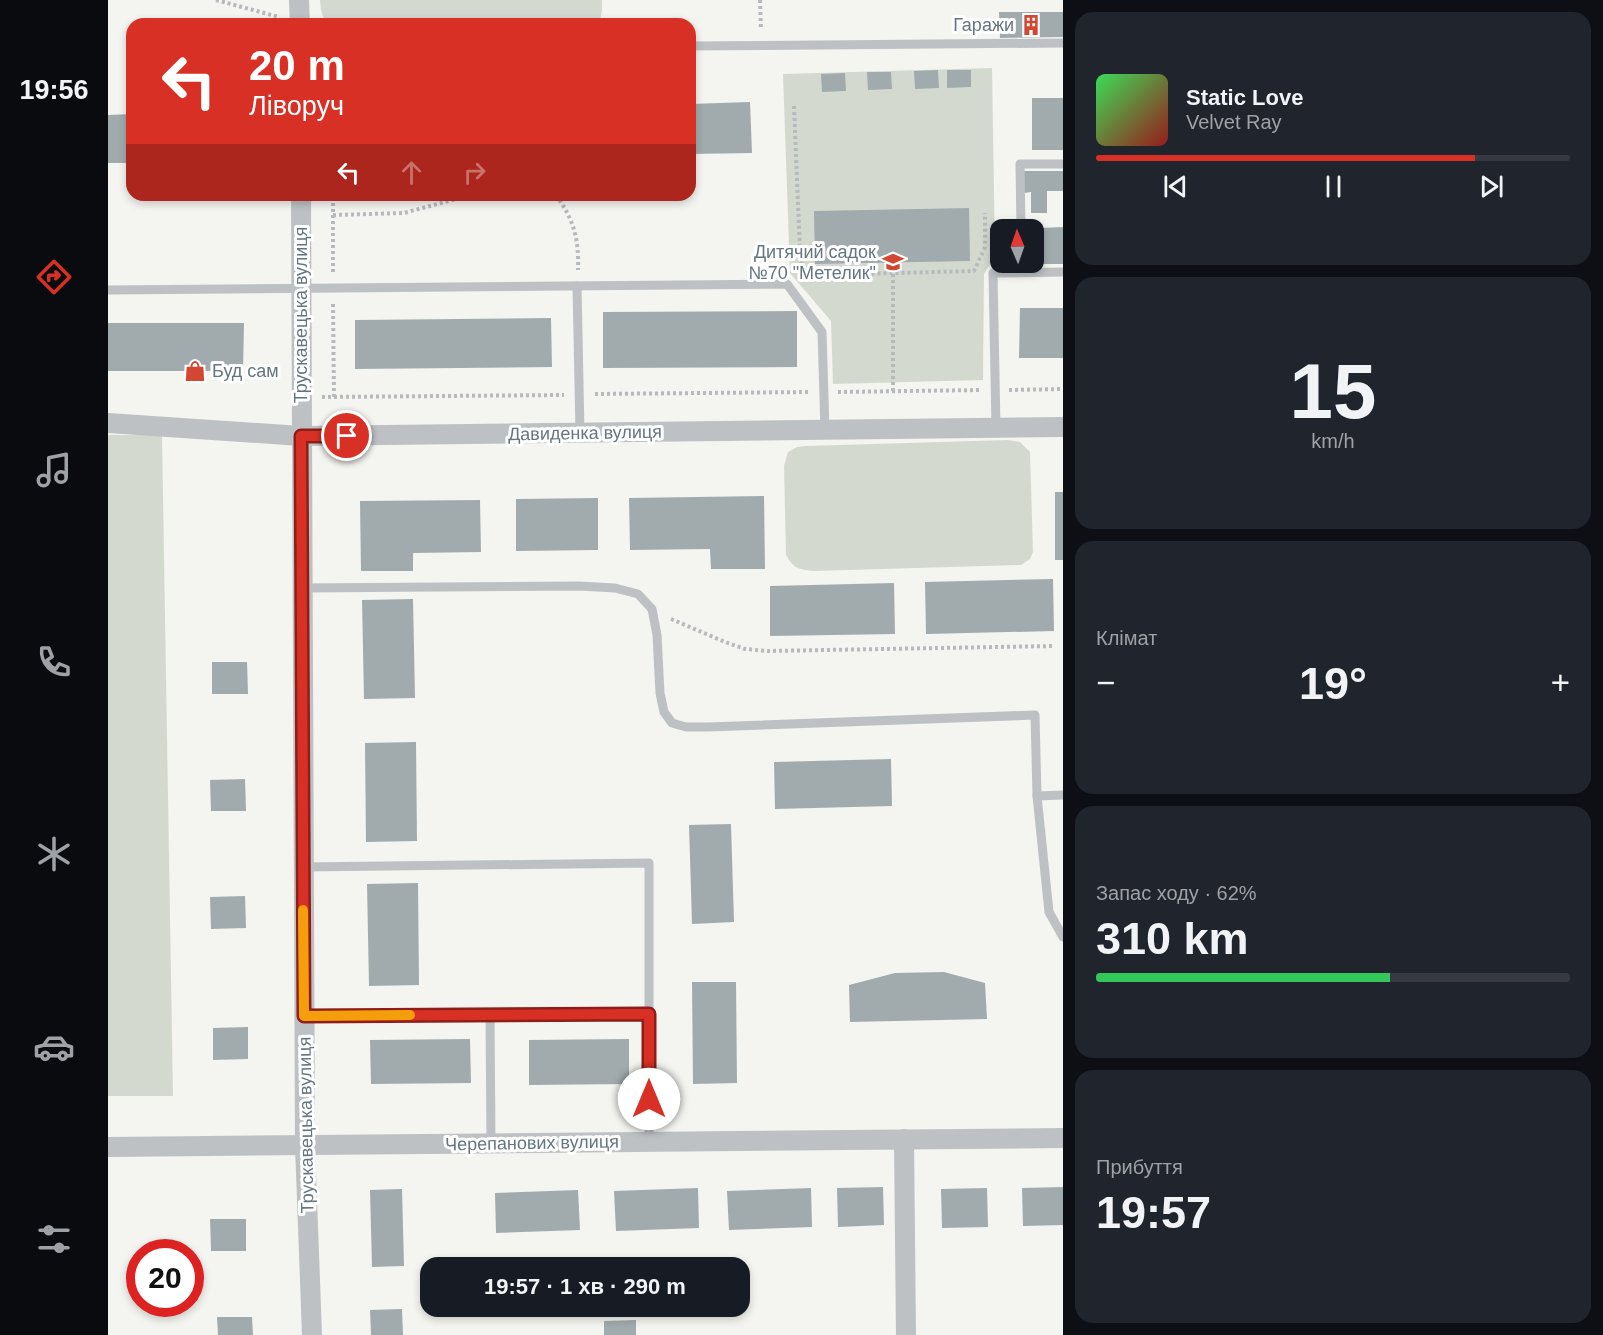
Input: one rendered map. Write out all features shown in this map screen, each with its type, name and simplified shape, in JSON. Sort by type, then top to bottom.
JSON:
[{"type":"street","points":[[299,0],[300,18]]},
{"type":"street","name":"Трускавецька вулиця","points":[[301,201],[305,1145],[312,1335]]},
{"type":"street","name":"Давиденка вулиця","points":[[108,423],[301,436],[1063,427]]},
{"type":"street","name":"Черепанових вулиця","points":[[108,1147],[1063,1138]]},
{"type":"street","points":[[904,1139],[906,1335]]},
{"type":"lane","points":[[696,46],[1063,43]]},
{"type":"lane","points":[[1021,219],[1020,164],[1063,164]]},
{"type":"lane","points":[[1044,270],[1063,272]]},
{"type":"lane","points":[[993,273],[996,428]]},
{"type":"lane","points":[[108,290],[787,284],[822,332],[825,430]]},
{"type":"lane","points":[[577,286],[580,433]]},
{"type":"lane","points":[[302,588],[579,586],[615,588],[638,594],[652,609],[657,635],[660,693],[664,712],[672,723],[686,727],[1035,715],[1037,796],[1049,912],[1063,937]]},
{"type":"lane","points":[[1037,796],[1063,795]]},
{"type":"lane","points":[[303,867],[649,863],[649,1142]]},
{"type":"lane","points":[[490,1014],[491,1144]]},
{"type":"lane","points":[[304,1016],[649,1014]]},
{"type":"path","points":[[216,0],[282,18]]},
{"type":"path","points":[[760,0],[761,46]]},
{"type":"path","points":[[794,106],[800,251],[805,272],[820,276],[974,270],[985,247],[986,213]]},
{"type":"path","points":[[333,215],[404,213],[449,201]]},
{"type":"path","points":[[560,201],[573,223],[579,249],[577,286]]},
{"type":"path","points":[[893,262],[893,391]]},
{"type":"path","points":[[301,398],[1063,389]]},
{"type":"path","points":[[652,609],[690,628],[745,649],[768,651],[1053,645]]},
{"type":"shaded area","points":[[320,0],[602,0],[600,18],[324,18]]},
{"type":"shaded area","points":[[992,68],[994,219],[990,219],[990,264],[984,274],[983,380],[833,384],[831,321],[790,273],[783,74]]},
{"type":"shaded area","points":[[108,435],[162,435],[173,1096],[108,1096]]},
{"type":"shaded area","points":[[1008,440],[1020,442],[1030,452],[1033,552],[1030,559],[1021,565],[814,571],[797,568],[786,555],[784,466],[788,452],[797,447]]},
{"type":"building","name":"Гаражи","points":[[999,12],[1063,12],[1063,37],[1000,38]]},
{"type":"building","points":[[938,70],[939,88],[915,89],[914,71]]},
{"type":"building","points":[[947,70],[971,70],[971,87],[947,88]]},
{"type":"building","points":[[867,72],[891,72],[892,89],[868,90]]},
{"type":"building","points":[[845,73],[846,91],[822,92],[821,74]]},
{"type":"building","points":[[1032,98],[1063,98],[1063,150],[1032,150]]},
{"type":"building","points":[[750,102],[752,153],[696,154],[696,104]]},
{"type":"building","points":[[126,114],[126,163],[108,163],[108,115]]},
{"type":"building","points":[[1024,171],[1063,171],[1063,191],[1047,191],[1047,213],[1031,213],[1031,192],[1024,193]]},
{"type":"building","points":[[969,208],[970,261],[815,264],[814,211]]},
{"type":"building","points":[[1063,227],[1063,264],[1044,264],[1044,228]]},
{"type":"building","points":[[1020,308],[1063,308],[1063,358],[1019,358]]},
{"type":"building","points":[[797,311],[797,367],[603,368],[603,312]]},
{"type":"building","points":[[551,318],[552,367],[355,369],[355,320]]},
{"type":"building","points":[[108,323],[244,323],[243,371],[108,371]]},
{"type":"building","points":[[1055,492],[1063,492],[1063,560],[1055,560]]},
{"type":"building","points":[[764,496],[765,569],[711,569],[710,549],[630,550],[629,498]]},
{"type":"building","points":[[598,498],[598,550],[516,551],[516,499]]},
{"type":"building","points":[[480,500],[481,552],[413,553],[413,571],[361,571],[360,501]]},
{"type":"building","points":[[1053,579],[1054,631],[926,634],[925,582]]},
{"type":"building","points":[[894,583],[895,634],[770,636],[770,586]]},
{"type":"building","points":[[413,599],[415,698],[364,699],[362,600]]},
{"type":"building","points":[[212,662],[247,662],[248,694],[212,694]]},
{"type":"building","points":[[416,742],[417,841],[366,842],[365,743]]},
{"type":"building","points":[[891,759],[892,806],[775,809],[774,762]]},
{"type":"building","points":[[245,779],[246,811],[211,811],[210,780]]},
{"type":"building","points":[[731,824],[734,922],[692,924],[689,825]]},
{"type":"building","points":[[418,883],[419,985],[369,986],[367,884]]},
{"type":"building","points":[[245,896],[246,928],[211,929],[210,897]]},
{"type":"building","points":[[944,972],[985,983],[987,1019],[850,1022],[849,985],[895,973]]},
{"type":"building","points":[[692,982],[736,982],[737,1083],[693,1084]]},
{"type":"building","points":[[248,1027],[248,1059],[213,1060],[213,1028]]},
{"type":"building","points":[[470,1039],[471,1083],[371,1084],[370,1040]]},
{"type":"building","points":[[629,1039],[629,1084],[529,1085],[529,1040]]},
{"type":"building","points":[[883,1187],[884,1225],[838,1227],[837,1188]]},
{"type":"building","points":[[1063,1187],[1063,1225],[1023,1226],[1022,1188]]},
{"type":"building","points":[[698,1188],[699,1228],[616,1231],[614,1191]]},
{"type":"building","points":[[811,1188],[812,1227],[729,1230],[727,1191]]},
{"type":"building","points":[[987,1188],[988,1227],[942,1228],[941,1189]]},
{"type":"building","points":[[402,1189],[404,1266],[372,1267],[370,1190]]},
{"type":"building","points":[[578,1190],[580,1230],[496,1233],[495,1193]]},
{"type":"building","points":[[210,1219],[246,1219],[246,1251],[211,1251]]},
{"type":"building","points":[[402,1309],[403,1335],[371,1335],[370,1310]]},
{"type":"building","points":[[217,1317],[252,1317],[253,1335],[218,1335]]},
{"type":"building","points":[[636,1320],[636,1335],[604,1335],[604,1321]]},
{"type":"slow traffic","points":[[303,910],[304,1016],[410,1015]]},
{"type":"place","name":"Гаражи","points":[[1031,25]]},
{"type":"place","name":"Дитячий садок №70 \"Метелик\"","points":[[893,262]]},
{"type":"place","name":"Буд сам","points":[[195,371]]},
{"type":"route","points":[[347,436],[301,436],[304,1016],[649,1014],[649,1099]]}]
